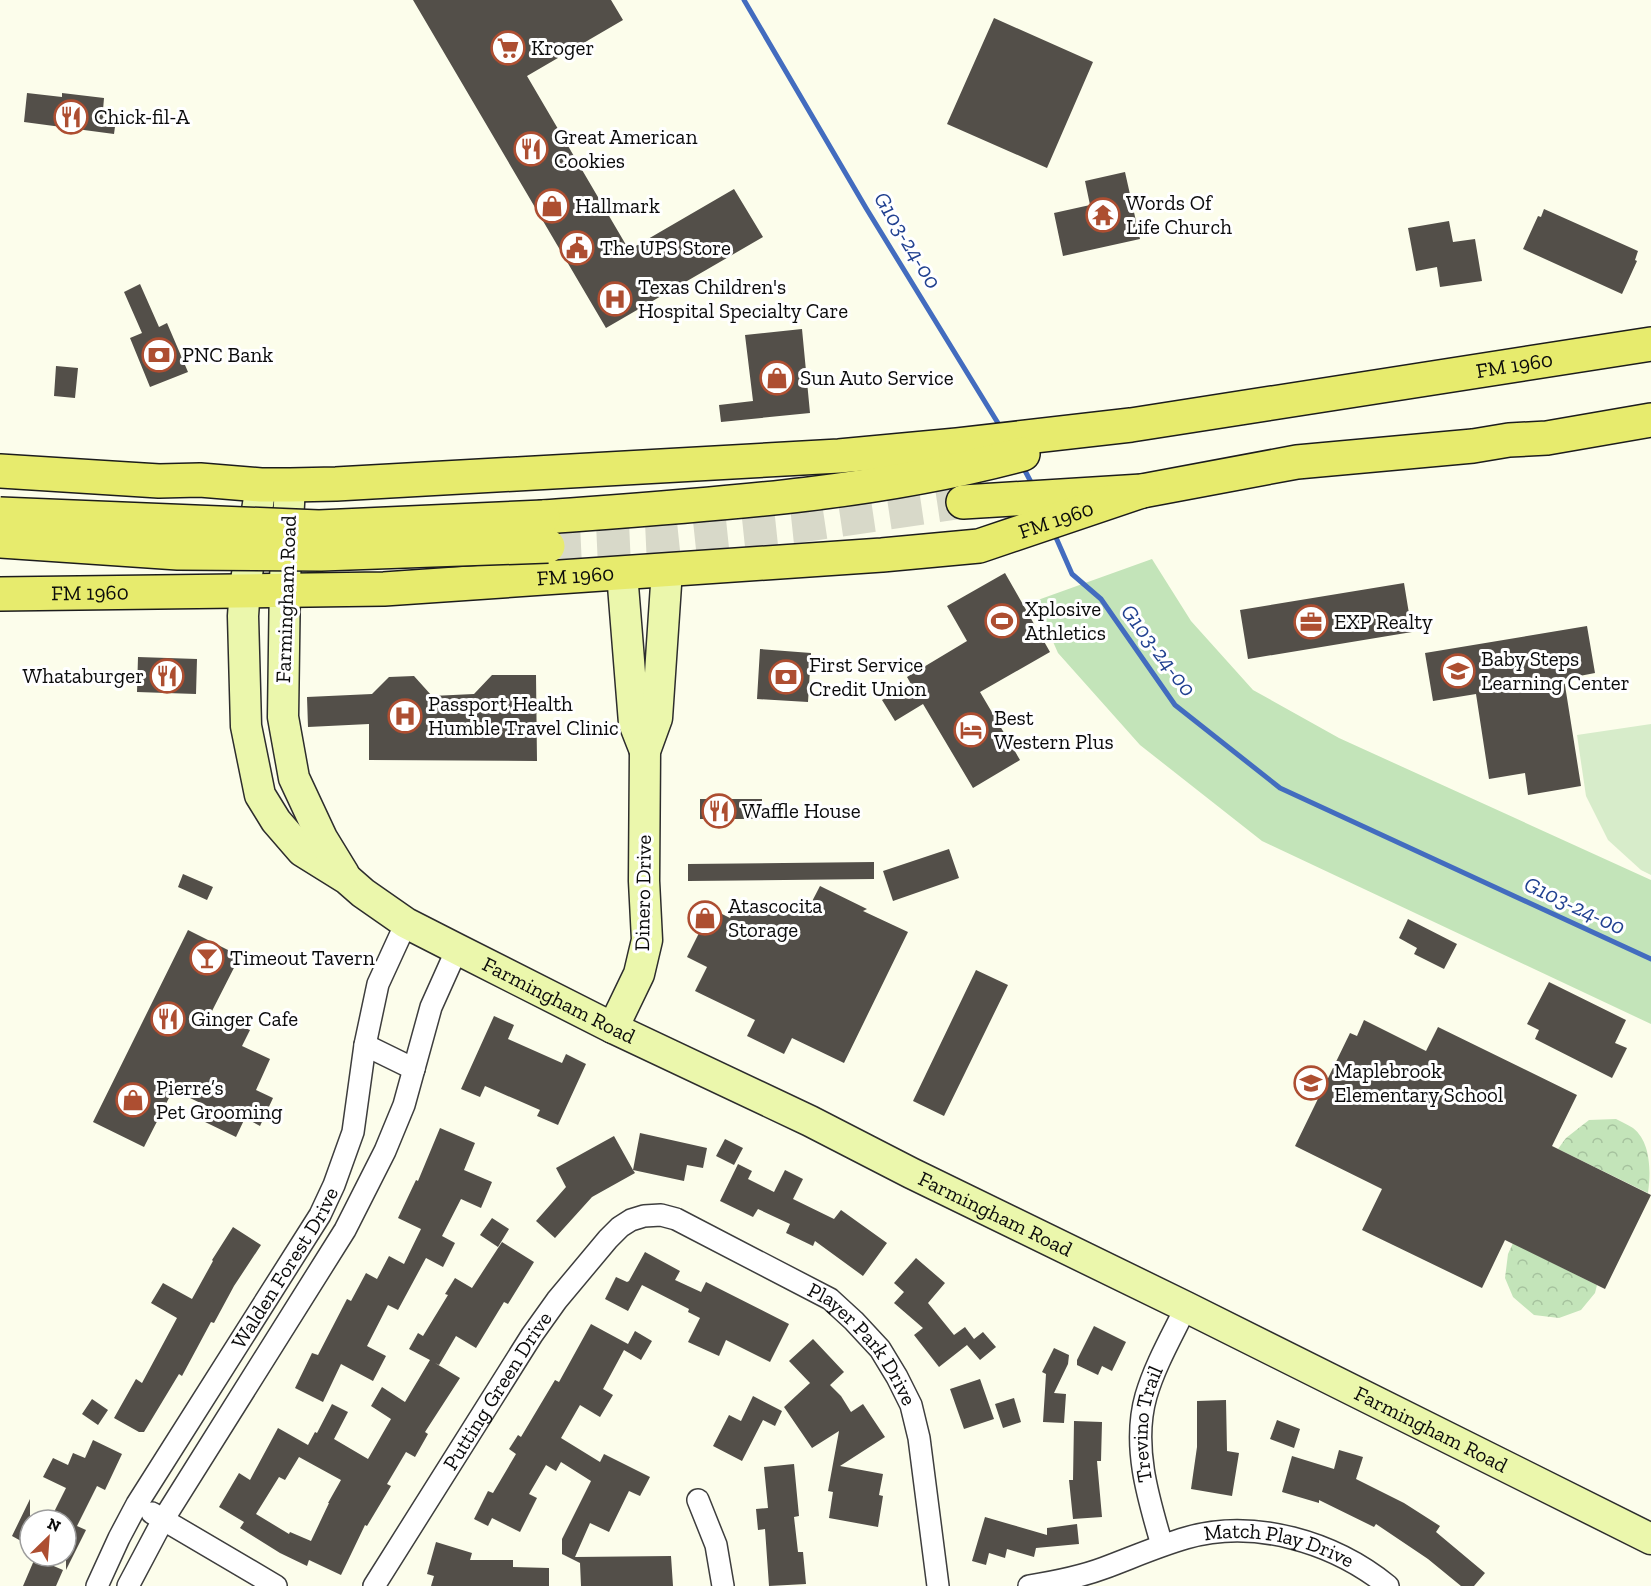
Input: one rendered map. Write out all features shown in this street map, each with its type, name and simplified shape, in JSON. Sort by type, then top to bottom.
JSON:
[{"type":"main road","name":"FM 1960","points":[[0,541],[178,553],[321,554],[546,531],[675,507],[826,492],[965,456],[1142,423],[1651,344]]},
{"type":"main road","name":"FM 1960","points":[[963,502],[1154,489],[1297,462],[1547,438],[1651,420]]},
{"type":"main road","name":"FM 1960","points":[[0,471],[159,481],[200,480],[275,485],[347,484],[827,456],[965,456]]},
{"type":"main road","name":"FM 1960","points":[[0,594],[384,590],[882,555],[979,546],[1154,489]]},
{"type":"main road","name":"FM 1960","points":[[0,514],[319,527],[546,531]]},
{"type":"street","name":"Farmingham Road","points":[[275,485],[285,591],[283,717],[294,778],[322,838],[347,879]]},
{"type":"street","name":"Farmingham Road","points":[[275,485],[245,591],[243,616],[246,726],[260,795],[276,820],[302,851],[347,879],[406,922],[458,949],[613,1028],[810,1121],[978,1207],[1186,1307],[1651,1539]]},
{"type":"street","name":"Dinero Drive","points":[[613,1028],[639,974],[647,940],[644,881],[645,752],[657,718],[667,570]]},
{"type":"street","name":"Dinero Drive","points":[[622,573],[634,723],[645,752]]},
{"type":"street","points":[[259,790],[277,791],[322,838]]},
{"type":"street","name":"Walden Forest Drive","points":[[97,1586],[137,1504],[320,1215],[334,1185],[353,1132],[365,1045],[378,984],[406,922]]},
{"type":"street","name":"Walden Forest Drive","points":[[128,1586],[163,1520],[345,1230],[385,1151],[404,1105],[431,1007],[458,949]]},
{"type":"street","points":[[365,1045],[414,1069]]},
{"type":"street","points":[[320,1215],[345,1230]]},
{"type":"street","name":"Player Park Drive","points":[[644,1216],[661,1215],[676,1219],[830,1299],[880,1349],[910,1405],[916,1427],[938,1586]]},
{"type":"street","name":"Putting Green Drive","points":[[374,1586],[532,1335],[557,1300],[620,1227],[644,1216]]},
{"type":"street","name":"Trevino Trail","points":[[1162,1545],[1151,1506],[1142,1458],[1142,1415],[1146,1396],[1157,1367],[1186,1307]]},
{"type":"street","points":[[698,1500],[716,1545],[723,1586]]},
{"type":"street","points":[[137,1504],[276,1586]]},
{"type":"street","name":"Match Play Drive","points":[[1029,1586],[1084,1575],[1188,1537],[1238,1531],[1263,1533],[1317,1545],[1345,1557],[1388,1586]]},
{"type":"green space","points":[[1152,559],[1191,621],[1253,690],[1339,738],[1651,880],[1651,1024],[1262,841],[1140,745],[1058,653],[1035,601]]},
{"type":"green space","points":[[1651,724],[1651,875],[1641,870],[1608,840],[1586,796],[1577,735]]},
{"type":"green space","points":[[1616,1119],[1633,1128],[1643,1141],[1649,1167],[1648,1193],[1558,1149],[1566,1138],[1589,1120]]},
{"type":"green space","points":[[1513,1243],[1597,1285],[1595,1293],[1581,1310],[1559,1318],[1534,1315],[1513,1297],[1505,1278],[1508,1254]]},
{"type":"building","points":[[413,0],[611,0],[623,20],[527,76],[629,250],[734,189],[763,237],[606,328]]},
{"type":"building","points":[[994,18],[1093,62],[1047,168],[947,124]]},
{"type":"building","name":"Chick-fil-A","points":[[27,93],[62,97],[62,93],[104,98],[103,110],[117,112],[114,134],[24,122]]},
{"type":"building","points":[[1125,172],[1140,239],[1063,256],[1054,213],[1090,205],[1085,181]]},
{"type":"building","points":[[1544,209],[1638,251],[1635,260],[1637,261],[1622,294],[1523,249],[1538,216],[1541,217]]},
{"type":"building","points":[[1449,221],[1453,242],[1475,239],[1482,281],[1440,287],[1437,267],[1416,271],[1408,228]]},
{"type":"building","name":"PNC Bank","points":[[140,284],[159,327],[167,323],[188,372],[150,387],[130,338],[142,333],[124,292]]},
{"type":"building","points":[[802,329],[810,413],[721,422],[719,405],[753,401],[745,335]]},
{"type":"building","points":[[56,366],[78,368],[75,398],[54,396]]},
{"type":"building","points":[[1005,573],[1050,652],[980,692],[1020,760],[973,788],[923,704],[895,721],[882,700],[911,684],[907,677],[967,641],[947,606]]},
{"type":"building","points":[[1404,583],[1412,632],[1248,659],[1240,610]]},
{"type":"building","points":[[1587,626],[1595,673],[1564,679],[1581,786],[1528,795],[1525,773],[1489,779],[1476,694],[1433,701],[1425,653]]},
{"type":"building","points":[[760,649],[811,653],[808,702],[757,699]]},
{"type":"building","name":"Whataburger","points":[[138,657],[197,659],[196,694],[137,692]]},
{"type":"building","points":[[492,675],[536,675],[537,761],[369,760],[369,724],[308,727],[307,697],[372,694],[389,677],[414,676],[432,696],[474,694]]},
{"type":"building","points":[[700,799],[762,799],[762,819],[700,819]]},
{"type":"building","points":[[949,849],[959,878],[893,901],[883,871]]},
{"type":"building","points":[[874,862],[874,879],[688,881],[688,864]]},
{"type":"building","points":[[183,874],[213,887],[207,900],[178,887]]},
{"type":"building","points":[[820,886],[867,909],[863,911],[908,932],[844,1063],[792,1038],[784,1054],[747,1036],[755,1020],[695,991],[707,967],[687,957],[701,929],[690,923],[700,903],[730,918],[738,901],[766,915],[773,900],[805,915]]},
{"type":"building","points":[[1408,919],[1457,944],[1444,969],[1414,954],[1417,948],[1399,938]]},
{"type":"building","points":[[188,930],[240,956],[211,1013],[250,1030],[242,1046],[270,1059],[256,1090],[273,1098],[260,1126],[245,1118],[236,1137],[203,1121],[209,1107],[173,1090],[144,1147],[93,1122]]},
{"type":"building","points":[[976,970],[1008,985],[944,1116],[913,1101]]},
{"type":"building","points":[[1549,982],[1626,1020],[1615,1043],[1627,1048],[1612,1078],[1535,1039],[1539,1030],[1527,1024]]},
{"type":"building","points":[[494,1016],[514,1025],[508,1039],[562,1063],[566,1054],[586,1064],[558,1125],[537,1116],[540,1110],[485,1086],[480,1097],[461,1089]]},
{"type":"building","points":[[1364,1020],[1426,1051],[1438,1027],[1577,1095],[1552,1146],[1651,1195],[1605,1289],[1505,1240],[1482,1288],[1362,1230],[1382,1189],[1295,1146],[1350,1033],[1357,1036]]},
{"type":"building","points":[[440,1128],[475,1143],[464,1170],[492,1182],[481,1208],[461,1199],[442,1236],[455,1243],[443,1267],[426,1258],[398,1310],[388,1305],[367,1346],[386,1356],[373,1381],[341,1364],[323,1402],[295,1388],[312,1353],[318,1355],[347,1299],[351,1301],[366,1273],[377,1279],[389,1256],[404,1264],[421,1229],[398,1218],[416,1180],[418,1181]]},
{"type":"building","points":[[640,1133],[707,1148],[703,1168],[687,1165],[684,1181],[633,1170]]},
{"type":"building","points":[[614,1136],[635,1173],[592,1197],[555,1238],[536,1221],[566,1187],[556,1168]]},
{"type":"building","points":[[725,1139],[743,1148],[734,1165],[716,1156]]},
{"type":"building","points":[[738,1164],[752,1171],[748,1179],[774,1192],[785,1170],[803,1179],[793,1199],[834,1219],[841,1210],[887,1243],[863,1276],[815,1241],[813,1246],[786,1233],[790,1224],[758,1209],[753,1217],[720,1201]]},
{"type":"building","points":[[492,1218],[509,1229],[498,1247],[480,1235]]},
{"type":"building","points":[[233,1227],[261,1245],[234,1286],[214,1323],[211,1322],[182,1376],[179,1374],[144,1432],[139,1432],[114,1418],[136,1379],[142,1383],[177,1318],[151,1303],[163,1283],[192,1299],[212,1260]]},
{"type":"building","points":[[502,1242],[534,1262],[508,1304],[504,1302],[476,1348],[456,1336],[439,1365],[435,1363],[460,1378],[425,1432],[428,1434],[415,1457],[406,1452],[387,1484],[391,1486],[367,1526],[365,1525],[341,1575],[309,1560],[307,1566],[280,1553],[240,1528],[244,1522],[219,1507],[239,1473],[250,1480],[278,1428],[308,1445],[332,1404],[348,1412],[334,1439],[368,1459],[391,1419],[371,1406],[382,1387],[405,1402],[430,1360],[409,1349],[418,1333],[423,1336],[448,1295],[445,1294],[455,1278],[472,1288]],"holes":[[[299,1457],[341,1480],[311,1541],[290,1532],[289,1534],[256,1514],[279,1477],[285,1480]]]},
{"type":"building","points":[[645,1252],[680,1271],[675,1280],[701,1292],[706,1282],[789,1324],[770,1362],[726,1340],[719,1356],[688,1342],[700,1318],[688,1312],[689,1309],[642,1285],[628,1311],[605,1299],[616,1277],[629,1281]]},
{"type":"building","points":[[916,1258],[945,1283],[928,1303],[954,1335],[965,1327],[974,1339],[983,1332],[996,1347],[980,1360],[967,1345],[939,1367],[914,1335],[923,1328],[894,1303],[904,1292],[894,1283]]},
{"type":"building","points":[[591,1324],[628,1344],[635,1331],[652,1341],[641,1360],[624,1350],[603,1389],[613,1395],[600,1417],[580,1405],[561,1438],[600,1462],[604,1454],[650,1477],[640,1496],[629,1491],[609,1532],[590,1523],[575,1557],[671,1556],[673,1586],[581,1586],[580,1563],[562,1554],[562,1539],[591,1481],[561,1462],[556,1471],[546,1465],[529,1494],[537,1498],[520,1532],[492,1518],[488,1526],[474,1519],[488,1491],[493,1493],[516,1454],[509,1449],[518,1435],[521,1437],[555,1380],[559,1382]]},
{"type":"building","points":[[1094,1326],[1126,1342],[1112,1371],[1102,1366],[1098,1375],[1077,1365],[1077,1360]]},
{"type":"building","points":[[813,1339],[844,1372],[830,1385],[841,1396],[851,1412],[863,1404],[885,1437],[840,1466],[883,1474],[879,1495],[883,1496],[878,1527],[829,1518],[833,1492],[828,1491],[839,1431],[812,1448],[784,1407],[810,1383],[789,1361]]},
{"type":"building","points":[[1054,1348],[1069,1355],[1068,1364],[1054,1393],[1066,1394],[1064,1423],[1043,1422],[1046,1374],[1042,1372]]},
{"type":"building","points":[[980,1379],[994,1419],[964,1429],[950,1389]]},
{"type":"building","points":[[753,1396],[782,1411],[775,1426],[763,1420],[742,1461],[713,1446],[729,1415],[741,1421]]},
{"type":"building","points":[[1014,1398],[1021,1422],[1003,1428],[995,1404]]},
{"type":"building","points":[[92,1399],[108,1410],[98,1425],[82,1414]]},
{"type":"building","points":[[1226,1400],[1227,1451],[1239,1453],[1232,1496],[1191,1489],[1197,1447],[1197,1401]]},
{"type":"building","points":[[1277,1420],[1300,1429],[1294,1448],[1270,1439]]},
{"type":"building","points":[[1074,1421],[1102,1422],[1101,1461],[1097,1461],[1102,1517],[1073,1519],[1069,1480],[1073,1480]]},
{"type":"building","points":[[93,1440],[122,1454],[105,1490],[97,1486],[78,1524],[78,1508],[56,1508],[66,1488],[43,1477],[53,1458],[68,1465],[73,1453],[85,1458]]},
{"type":"building","points":[[1339,1450],[1363,1457],[1356,1479],[1404,1503],[1440,1526],[1436,1532],[1485,1573],[1474,1586],[1461,1586],[1428,1559],[1376,1524],[1374,1527],[1319,1500],[1319,1503],[1282,1492],[1292,1456],[1334,1469]]},
{"type":"building","points":[[794,1464],[799,1516],[794,1517],[798,1552],[803,1552],[806,1584],[769,1586],[765,1529],[758,1530],[756,1509],[768,1508],[764,1467]]},
{"type":"building","points":[[985,1517],[1047,1535],[1047,1528],[1077,1524],[1079,1544],[1036,1548],[1034,1557],[1007,1549],[1005,1558],[989,1553],[986,1565],[972,1561]]},
{"type":"building","points":[[18,1524],[18,1539],[12,1536]]},
{"type":"building","points":[[78,1526],[86,1530],[78,1546]]},
{"type":"building","points":[[436,1542],[472,1553],[470,1560],[513,1560],[513,1567],[549,1568],[549,1586],[431,1586],[434,1576],[427,1574]]},
{"type":"building","points":[[31,1568],[63,1570],[56,1586],[23,1586]]},
{"type":"waterway","name":"G103-24-00","points":[[744,0],[866,208],[1001,428]]},
{"type":"waterway","name":"G103-24-00","points":[[1022,465],[1033,486]]},
{"type":"waterway","name":"G103-24-00","points":[[1054,533],[1072,574],[1101,599],[1175,705],[1280,788],[1651,959]]},
{"type":"tunnel","points":[[548,546],[656,541],[808,525],[963,502]]},
{"type":"place","name":"Kroger","points":[[508,48]]},
{"type":"place","name":"Chick-fil-A","points":[[71,117]]},
{"type":"place","name":"Great American Cookies","points":[[531,149]]},
{"type":"place","name":"Hallmark","points":[[552,206]]},
{"type":"place","name":"Words Of Life Church","points":[[1103,215]]},
{"type":"place","name":"The UPS Store","points":[[577,248]]},
{"type":"place","name":"Texas Children's Hospital Specialty Care","points":[[615,299]]},
{"type":"place","name":"PNC Bank","points":[[159,355]]},
{"type":"place","name":"Sun Auto Service","points":[[777,378]]},
{"type":"place","name":"Xplosive Athletics","points":[[1002,621]]},
{"type":"place","name":"EXP Realty","points":[[1311,622]]},
{"type":"place","name":"Baby Steps Learning Center","points":[[1458,671]]},
{"type":"place","name":"Whataburger","points":[[167,676]]},
{"type":"place","name":"First Service Credit Union","points":[[786,677]]},
{"type":"place","name":"Passport Health Humble Travel Clinic","points":[[405,716]]},
{"type":"place","name":"Best Western Plus","points":[[971,730]]},
{"type":"place","name":"Waffle House","points":[[719,811]]},
{"type":"place","name":"Atascocita Storage","points":[[705,918]]},
{"type":"place","name":"Timeout Tavern","points":[[207,958]]},
{"type":"place","name":"Ginger Cafe","points":[[168,1019]]},
{"type":"place","name":"Maplebrook Elementary School","points":[[1311,1083]]},
{"type":"place","name":"Pierre’s Pet Grooming","points":[[133,1100]]}]
